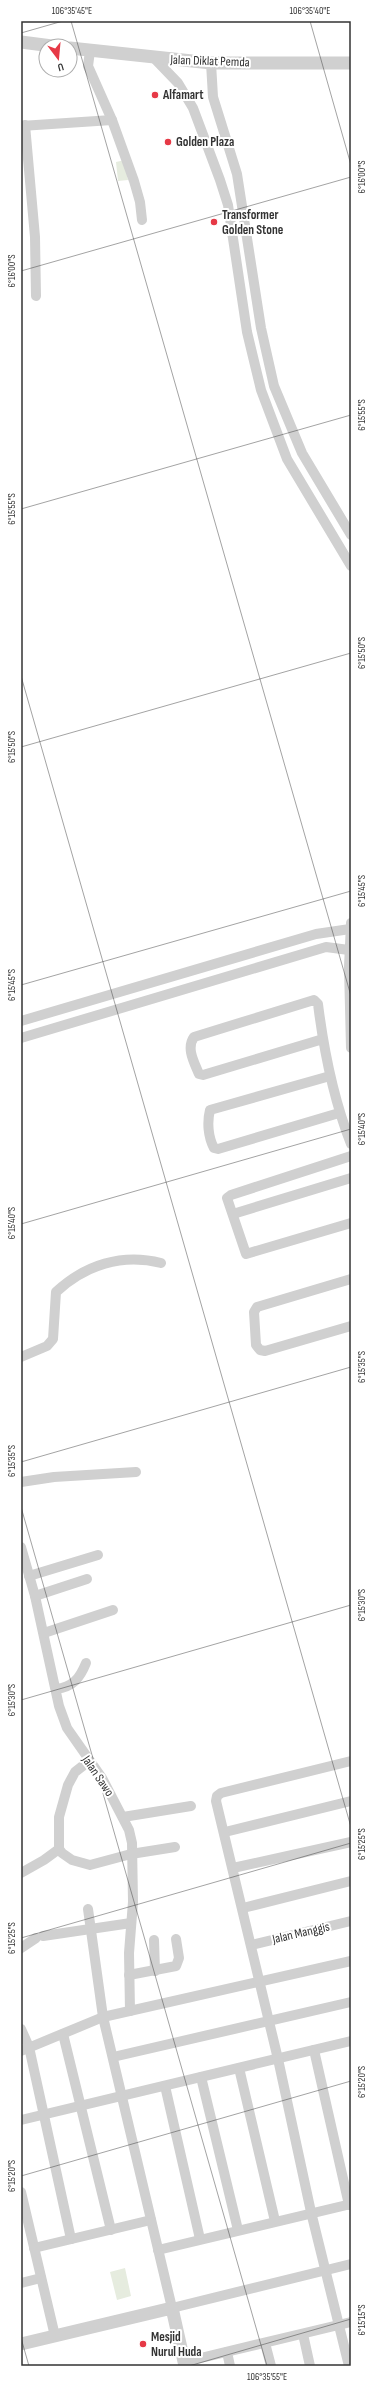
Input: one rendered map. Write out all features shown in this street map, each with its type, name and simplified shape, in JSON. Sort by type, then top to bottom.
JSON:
[{"type":"street","points":[[21,42],[38,44]]},
{"type":"street","name":"Jalan Diklat Pemda","points":[[78,49],[211,63],[351,64]]},
{"type":"street","points":[[90,50],[88,66],[112,120],[138,195],[142,220]]},
{"type":"street","points":[[154,58],[178,83],[193,108],[220,180],[228,205],[246,332],[261,390],[287,459],[351,566]]},
{"type":"street","points":[[211,63],[213,97],[237,174],[261,328],[274,386],[302,453],[351,535]]},
{"type":"street","points":[[36,296],[35,237],[23,126],[112,120]]},
{"type":"street","points":[[21,1021],[350,925],[349,1033],[351,1048]]},
{"type":"street","points":[[316,934],[320,949]]},
{"type":"street","points":[[21,1038],[326,947],[349,950]]},
{"type":"street","points":[[323,1039],[203,1075],[198,1074],[190,1049],[190,1042],[194,1037],[314,1000],[318,1004],[330,1076],[339,1113],[351,1144]]},
{"type":"street","points":[[330,1076],[210,1110],[208,1126],[211,1143],[214,1148],[218,1149],[339,1113]]},
{"type":"street","points":[[351,1156],[231,1194],[227,1198],[246,1254],[351,1223]]},
{"type":"street","points":[[233,1214],[351,1178]]},
{"type":"street","points":[[21,1357],[47,1346],[53,1339],[56,1292],[81,1272],[121,1260],[145,1260],[161,1263]]},
{"type":"street","points":[[351,1279],[258,1308],[254,1312],[256,1345],[260,1350],[264,1351],[351,1326]]},
{"type":"street","points":[[21,1482],[54,1477],[136,1472]]},
{"type":"street","name":"Jalan Sawo","points":[[21,1547],[35,1596],[56,1689],[67,1728],[102,1778],[123,1817],[132,1843],[133,1902],[131,1923],[130,2011]]},
{"type":"street","points":[[29,1576],[98,1555]]},
{"type":"street","points":[[35,1596],[87,1579]]},
{"type":"street","points":[[44,1633],[113,1610]]},
{"type":"street","points":[[56,1689],[63,1688],[78,1680],[86,1663]]},
{"type":"street","points":[[89,1761],[75,1772],[68,1785],[58,1817],[59,1849],[72,1860],[90,1865],[131,1854],[175,1847]]},
{"type":"street","points":[[349,2366],[311,2212],[278,2058],[234,1868],[216,1801],[217,1796],[221,1793],[351,1761]]},
{"type":"street","points":[[225,1832],[351,1801]]},
{"type":"street","points":[[123,1817],[191,1806]]},
{"type":"street","points":[[234,1868],[351,1842]]},
{"type":"street","points":[[21,1873],[44,1860],[59,1849]]},
{"type":"street","points":[[243,1908],[351,1881]]},
{"type":"street","points":[[88,1909],[103,2017],[184,2364],[351,2322]]},
{"type":"street","name":"Jalan Manggis","points":[[251,1945],[351,1921]]},
{"type":"street","points":[[21,1948],[39,1937],[131,1923]]},
{"type":"street","points":[[130,1975],[176,1966],[179,1958],[176,1939]]},
{"type":"street","points":[[154,1940],[155,1971]]},
{"type":"street","points":[[25,2049],[103,2017],[260,1983],[351,1961]]},
{"type":"street","points":[[113,2057],[351,2002]]},
{"type":"street","points":[[21,2029],[25,2049],[45,2114],[71,2239]]},
{"type":"street","points":[[63,2034],[111,2230]]},
{"type":"street","points":[[21,2120],[351,2041]]},
{"type":"street","points":[[158,2250],[311,2212],[350,2204],[314,2050]]},
{"type":"street","points":[[239,2068],[275,2221]]},
{"type":"street","points":[[201,2077],[238,2230]]},
{"type":"street","points":[[165,2086],[200,2240]]},
{"type":"street","points":[[21,2192],[55,2336]]},
{"type":"street","points":[[34,2248],[151,2220]]},
{"type":"street","points":[[21,2344],[325,2272],[351,2264]]},
{"type":"street","points":[[21,2283],[41,2278]]},
{"type":"street","points":[[303,2334],[310,2366]]},
{"type":"street","points":[[265,2343],[271,2366]]},
{"type":"street","points":[[227,2352],[230,2366]]},
{"type":"shaded area","points":[[125,160],[128,180],[118,181],[116,162]]},
{"type":"shaded area","points":[[125,2268],[131,2296],[117,2300],[110,2272]]},
{"type":"place","name":"Alfamart","points":[[155,95]]},
{"type":"place","name":"Golden Plaza","points":[[168,142]]},
{"type":"place","name":"Transformer Golden Stone","points":[[214,222]]},
{"type":"place","name":"Mesjid Nurul Huda","points":[[143,2344]]}]
